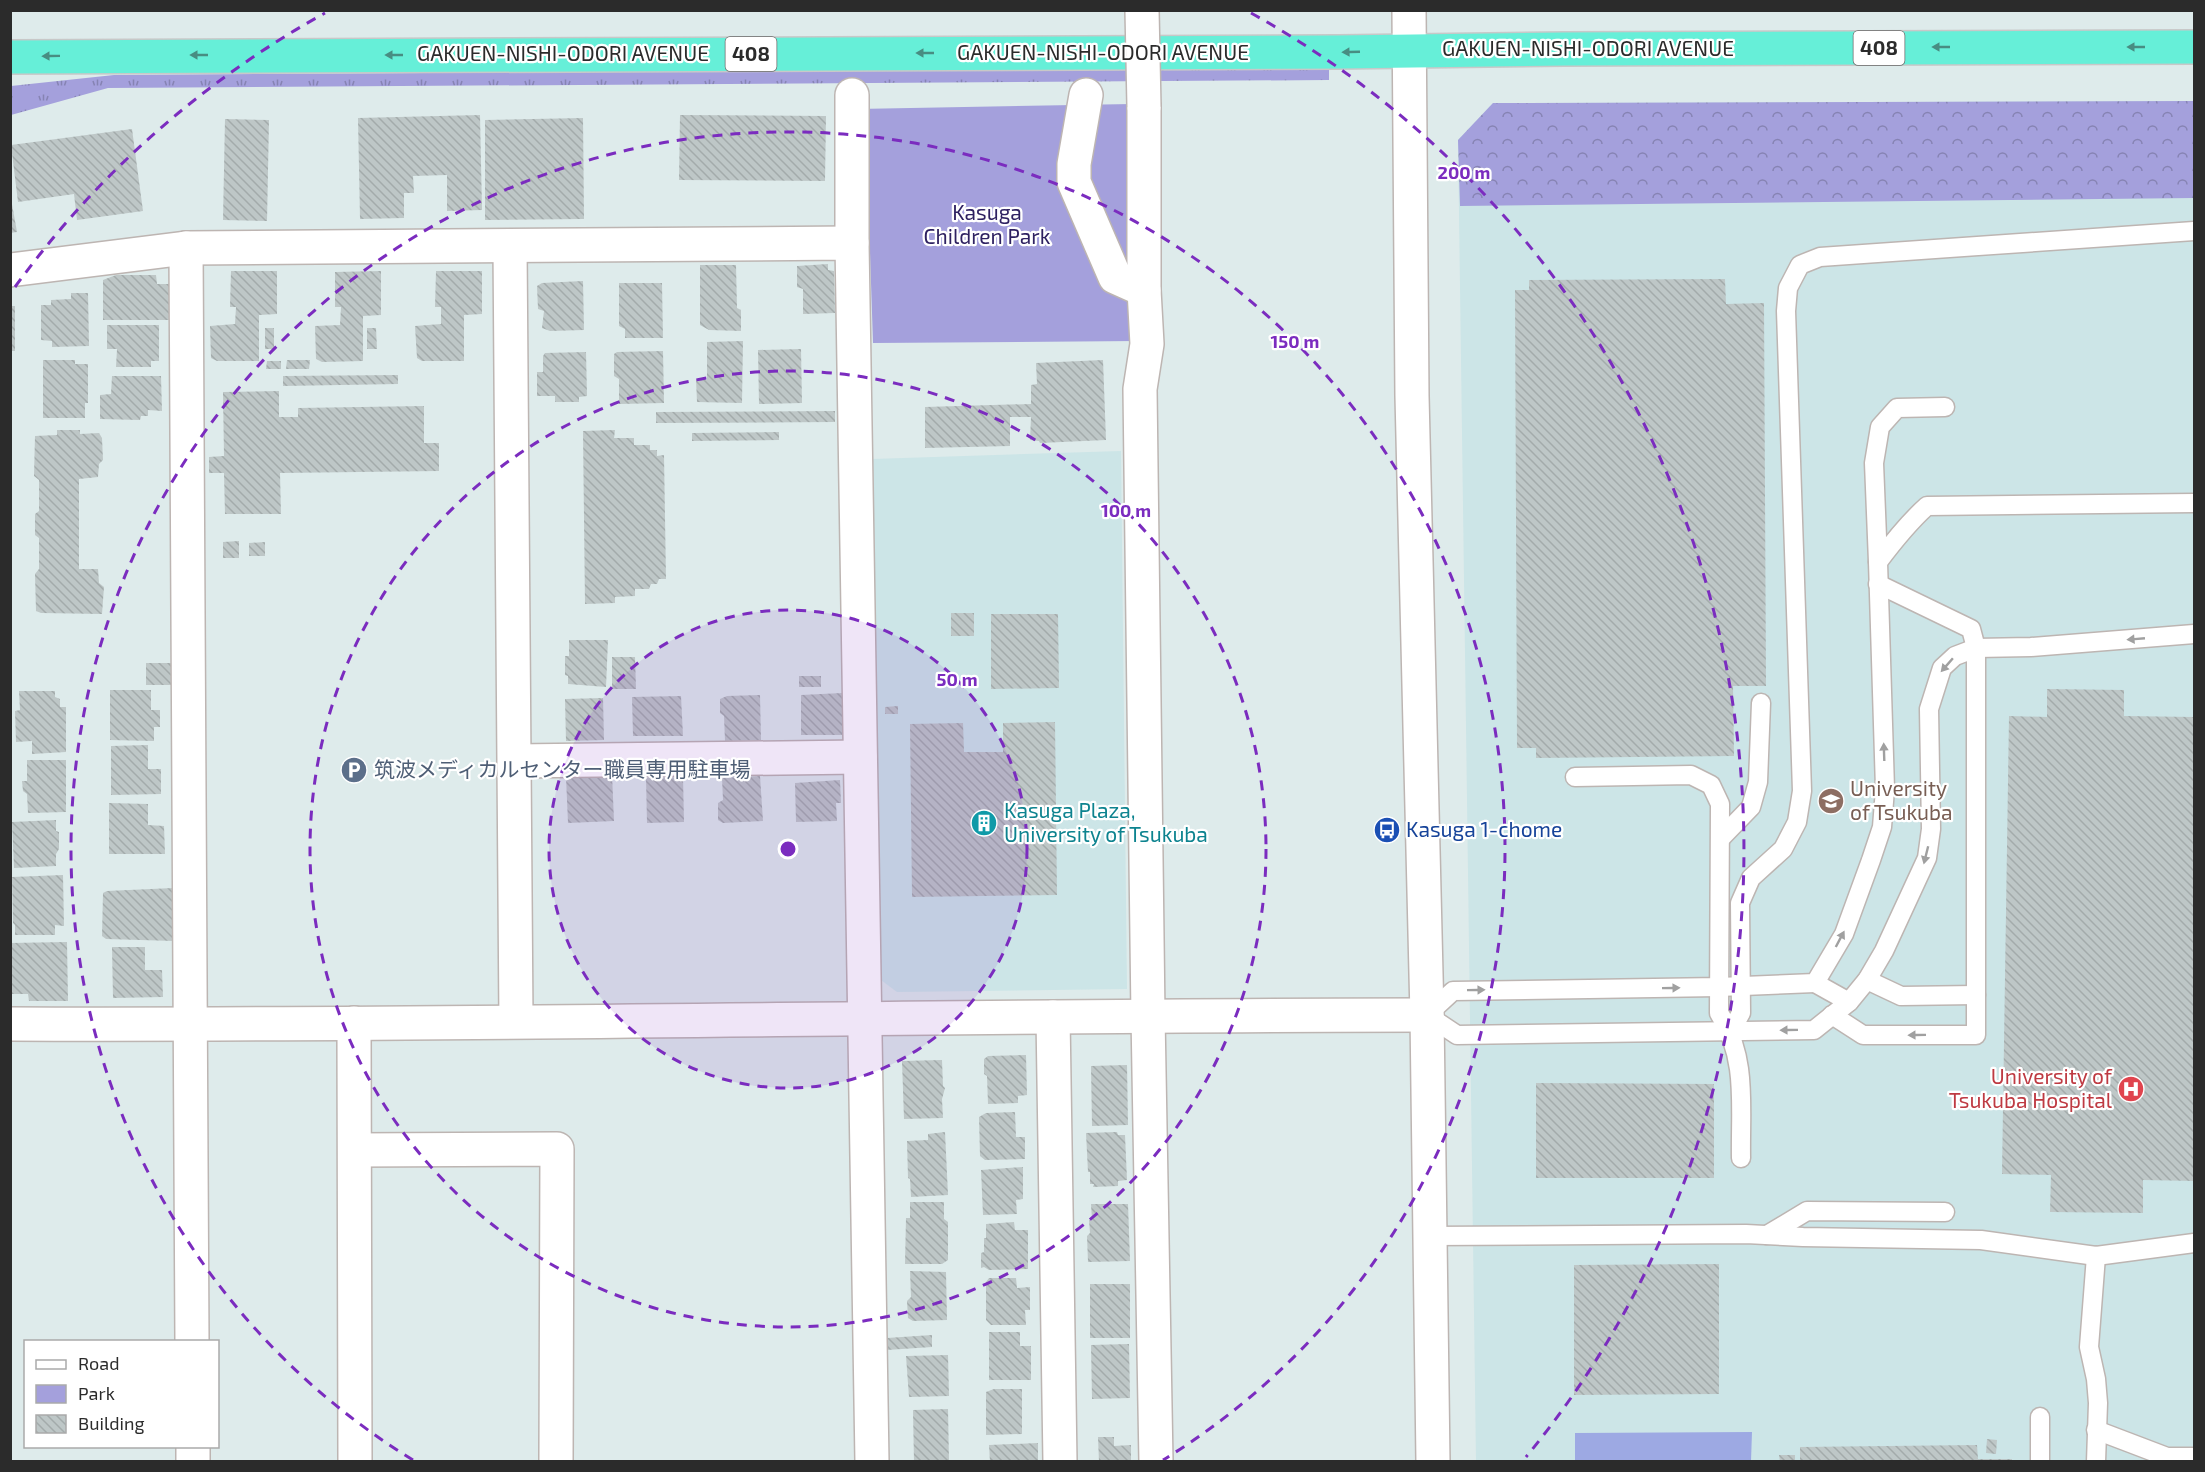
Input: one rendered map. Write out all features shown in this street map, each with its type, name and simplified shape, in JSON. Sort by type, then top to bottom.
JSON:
[{"type":"highway","name":"GAKUEN-NISHI-ODORI AVENUE","points":[[10,57],[2194,46]]},
{"type":"street","points":[[1142,10],[1145,174],[1144,290],[1147,344],[1140,389],[1156,1461]]},
{"type":"street","points":[[1409,10],[1412,396],[1427,1015],[1433,1461]]},
{"type":"street","points":[[852,95],[852,243],[872,1461]]},
{"type":"street","points":[[1086,95],[1074,164],[1074,182],[1115,277],[1144,290]]},
{"type":"street","points":[[10,270],[186,248],[852,243]]},
{"type":"street","points":[[510,246],[516,1021]]},
{"type":"street","points":[[186,248],[192,1340]]},
{"type":"street","points":[[515,761],[860,757]]},
{"type":"street","points":[[10,1024],[192,1025],[1427,1015]]},
{"type":"street","points":[[1053,1017],[1060,1461]]},
{"type":"street","points":[[354,1023],[355,1461]]},
{"type":"street","points":[[355,1150],[557,1149],[556,1461]]},
{"type":"lane","points":[[1731,1031],[1741,1013],[1740,903],[1751,878],[1783,849],[1797,822],[1802,791],[1786,311],[1788,288],[1800,265],[1820,257],[2194,231]]},
{"type":"lane","points":[[1815,983],[1844,934],[1882,827],[1885,789],[1874,463],[1881,427],[1897,408],[1945,407]]},
{"type":"lane","points":[[1878,562],[1911,520],[1927,506],[2194,503]]},
{"type":"lane","points":[[1832,1015],[1863,1035],[1976,1035],[1976,648],[1971,629],[1878,584]]},
{"type":"lane","points":[[1849,1002],[1815,983],[1741,987],[1453,991],[1427,1015],[1457,1035],[1814,1030],[1849,1002],[1867,980],[1884,951],[1927,858],[1931,829],[1929,709],[1942,668],[1955,656],[1976,648],[2031,647],[2194,634]]},
{"type":"lane","points":[[1721,838],[1750,807],[1758,782],[1761,703]]},
{"type":"lane","points":[[1575,777],[1690,775],[1711,785],[1720,804],[1719,1014],[1731,1031],[1740,1063],[1741,1158]]},
{"type":"lane","points":[[1867,980],[1902,996],[1976,995]]},
{"type":"lane","points":[[1767,1235],[1807,1211],[1945,1212]]},
{"type":"lane","points":[[1430,1236],[1767,1235],[1981,1240],[2096,1256],[2194,1243]]},
{"type":"lane","points":[[2096,1256],[2089,1347],[2096,1379],[2096,1461]]},
{"type":"lane","points":[[2040,1417],[2040,1461]]},
{"type":"lane","points":[[2096,1430],[2167,1457],[2193,1458]]},
{"type":"shaded area","name":"University of Tsukuba","points":[[2194,101],[2194,1461],[1476,1461],[1458,140],[1493,103]]},
{"type":"shaded area","points":[[1121,451],[1127,989],[897,992],[881,980],[872,459]]},
{"type":"shaded area","points":[[1752,1432],[1751,1461],[1575,1461],[1575,1433]]},
{"type":"green space","points":[[1329,67],[1329,80],[108,88],[11,115],[11,86],[114,75]]},
{"type":"green space","points":[[2194,101],[2194,198],[1460,206],[1458,140],[1493,103]]},
{"type":"green space","name":"Kasuga Children Park","points":[[1132,104],[1137,341],[873,343],[866,133],[857,109]]},
{"type":"building","points":[[480,115],[482,210],[447,211],[447,175],[413,176],[414,193],[404,193],[404,218],[360,219],[358,118]]},
{"type":"building","points":[[680,115],[826,116],[825,181],[679,180]]},
{"type":"building","points":[[583,118],[584,219],[485,220],[485,120]]},
{"type":"building","points":[[225,119],[269,120],[267,221],[223,220]]},
{"type":"building","points":[[132,129],[143,211],[77,220],[74,194],[18,202],[11,145]]},
{"type":"building","points":[[10,193],[17,232],[10,233]]},
{"type":"building","points":[[828,264],[828,270],[834,271],[835,313],[803,314],[803,289],[797,287],[797,266]]},
{"type":"building","points":[[700,265],[736,265],[737,308],[741,310],[741,331],[709,330],[700,325]]},
{"type":"building","points":[[231,271],[277,271],[277,314],[259,315],[259,361],[217,361],[211,358],[210,326],[235,324],[236,307],[230,307]]},
{"type":"building","points":[[381,271],[381,315],[363,316],[363,361],[322,362],[316,359],[315,326],[340,325],[341,307],[335,307],[335,272]]},
{"type":"building","points":[[436,271],[482,271],[482,314],[464,315],[464,361],[422,361],[417,358],[415,326],[441,324],[441,307],[435,307]]},
{"type":"building","points":[[116,275],[156,275],[157,284],[169,284],[169,320],[103,320],[103,280]]},
{"type":"building","points":[[1725,279],[1726,304],[1764,303],[1766,686],[1733,686],[1734,756],[1536,758],[1536,748],[1517,748],[1515,290],[1529,290],[1529,280]]},
{"type":"building","points":[[583,281],[584,330],[550,331],[542,328],[544,311],[538,309],[537,286],[542,283]]},
{"type":"building","points":[[619,283],[662,283],[663,338],[625,338],[625,329],[619,326]]},
{"type":"building","points":[[71,293],[88,293],[89,346],[52,347],[52,341],[41,340],[41,305],[51,305],[51,300],[71,299]]},
{"type":"building","points":[[10,306],[15,306],[15,351],[10,351]]},
{"type":"building","points":[[107,325],[159,325],[159,361],[151,361],[151,367],[116,367],[117,349],[107,349]]},
{"type":"building","points":[[265,328],[274,328],[274,349],[265,349]]},
{"type":"building","points":[[367,328],[376,328],[377,349],[367,349]]},
{"type":"building","points":[[743,341],[742,403],[697,402],[696,379],[707,380],[707,342]]},
{"type":"building","points":[[801,349],[802,403],[759,404],[758,350]]},
{"type":"building","points":[[663,351],[664,403],[619,404],[619,379],[614,376],[614,354],[617,352]]},
{"type":"building","points":[[586,352],[587,396],[579,397],[579,402],[555,402],[555,396],[537,396],[537,372],[543,372],[545,353]]},
{"type":"building","points":[[43,360],[75,360],[75,364],[88,364],[88,403],[85,403],[85,418],[43,418]]},
{"type":"building","points":[[287,360],[310,360],[309,369],[286,369]]},
{"type":"building","points":[[1103,360],[1106,440],[1040,443],[1030,440],[1031,417],[1010,417],[1010,446],[925,448],[925,407],[1031,404],[1031,385],[1037,384],[1036,363]]},
{"type":"building","points":[[267,361],[281,361],[281,369],[266,369]]},
{"type":"building","points":[[398,375],[398,384],[283,386],[283,376]]},
{"type":"building","points":[[112,376],[161,376],[162,411],[148,410],[148,416],[141,416],[140,420],[100,419],[100,395],[111,394]]},
{"type":"building","points":[[279,391],[279,417],[298,417],[298,408],[424,406],[424,443],[439,443],[439,471],[280,473],[281,514],[225,514],[224,473],[209,473],[209,457],[224,456],[223,392]]},
{"type":"building","points":[[835,411],[835,422],[656,423],[656,412]]},
{"type":"building","points":[[57,430],[80,430],[80,434],[99,433],[102,438],[103,460],[99,464],[98,477],[79,479],[79,569],[98,569],[99,583],[104,587],[102,614],[36,611],[35,574],[39,569],[39,538],[35,535],[35,514],[39,511],[39,480],[34,476],[35,436],[57,435]]},
{"type":"building","points":[[615,430],[614,438],[634,438],[634,445],[650,445],[650,450],[657,450],[657,456],[664,455],[666,579],[659,579],[657,584],[651,584],[649,589],[635,589],[635,596],[615,597],[615,603],[585,604],[583,431]]},
{"type":"building","points":[[779,432],[779,440],[692,441],[692,433]]},
{"type":"building","points":[[239,541],[239,558],[223,558],[223,542]]},
{"type":"building","points":[[265,542],[265,556],[249,556],[249,543]]},
{"type":"building","points":[[951,613],[974,613],[974,636],[951,636]]},
{"type":"building","points":[[991,614],[1058,614],[1059,688],[991,689]]},
{"type":"building","points":[[569,640],[608,640],[606,687],[568,684],[568,676],[565,675],[565,656],[569,656]]},
{"type":"building","points":[[612,657],[635,657],[636,689],[612,689]]},
{"type":"building","points":[[146,663],[172,663],[173,685],[146,685]]},
{"type":"building","points":[[799,676],[821,676],[821,687],[799,687]]},
{"type":"building","points":[[2047,689],[2124,690],[2124,716],[2194,717],[2194,1181],[2143,1180],[2143,1213],[2050,1212],[2051,1175],[2002,1174],[2009,716],[2047,717]]},
{"type":"building","points":[[110,690],[151,690],[151,710],[160,710],[160,727],[154,727],[154,741],[110,740]]},
{"type":"building","points":[[19,691],[55,691],[55,697],[60,699],[60,707],[66,707],[66,752],[32,754],[32,741],[16,742],[15,711],[20,710]]},
{"type":"building","points":[[842,693],[842,735],[801,735],[801,695]]},
{"type":"building","points":[[760,695],[761,740],[725,741],[724,716],[720,713],[720,699],[727,696]]},
{"type":"building","points":[[681,696],[683,736],[633,736],[632,697]]},
{"type":"building","points":[[603,698],[604,740],[566,741],[565,699]]},
{"type":"building","points":[[898,706],[898,714],[885,714],[885,707]]},
{"type":"building","name":"Kasuga Plaza, University of Tsukuba","points":[[1055,722],[1057,895],[912,897],[910,724],[963,723],[964,752],[1003,752],[1003,723]]},
{"type":"building","points":[[148,745],[148,769],[161,769],[161,794],[111,795],[111,746]]},
{"type":"building","points":[[27,760],[66,760],[66,812],[28,813],[27,794],[23,791],[22,781],[27,781]]},
{"type":"building","points":[[612,774],[614,821],[568,823],[566,777]]},
{"type":"building","points":[[760,776],[763,821],[723,823],[718,820],[718,803],[723,800],[722,778]]},
{"type":"building","points":[[683,777],[684,822],[647,823],[646,778]]},
{"type":"building","points":[[840,780],[841,803],[836,803],[837,821],[796,822],[795,783]]},
{"type":"building","points":[[109,803],[148,804],[148,825],[164,826],[165,854],[109,854]]},
{"type":"building","points":[[56,820],[59,849],[56,854],[56,866],[14,868],[12,822]]},
{"type":"building","points":[[63,875],[64,926],[55,925],[55,935],[15,935],[12,877]]},
{"type":"building","points":[[173,888],[174,941],[106,939],[102,936],[103,893]]},
{"type":"building","points":[[67,942],[68,1001],[29,1001],[28,994],[10,994],[10,943]]},
{"type":"building","points":[[112,947],[145,947],[145,970],[162,970],[163,997],[113,998]]},
{"type":"building","points":[[1026,1055],[1027,1095],[1018,1096],[1018,1103],[988,1104],[984,1059],[988,1056]]},
{"type":"building","points":[[942,1060],[945,1088],[942,1099],[943,1118],[904,1119],[902,1061]]},
{"type":"building","points":[[1127,1065],[1128,1125],[1092,1126],[1091,1066]]},
{"type":"building","points":[[1536,1083],[1714,1084],[1714,1178],[1536,1178]]},
{"type":"building","points":[[1015,1112],[1016,1137],[1025,1137],[1025,1159],[985,1160],[980,1156],[979,1117],[986,1113]]},
{"type":"building","points":[[945,1132],[948,1195],[911,1197],[907,1141],[928,1140],[928,1134]]},
{"type":"building","points":[[1117,1132],[1118,1135],[1125,1135],[1127,1180],[1118,1181],[1118,1186],[1093,1187],[1094,1184],[1090,1184],[1090,1172],[1088,1172],[1086,1133]]},
{"type":"building","points":[[1023,1167],[1023,1199],[1016,1200],[1017,1214],[983,1215],[981,1170]]},
{"type":"building","points":[[910,1202],[944,1202],[944,1219],[948,1222],[948,1260],[942,1264],[905,1264],[906,1218],[910,1218]]},
{"type":"building","points":[[1091,1204],[1128,1204],[1130,1261],[1088,1262],[1087,1236],[1090,1233],[1089,1220],[1092,1220]]},
{"type":"building","points":[[1014,1222],[1015,1230],[1028,1230],[1028,1269],[989,1270],[981,1268],[986,1224]]},
{"type":"building","points":[[1719,1264],[1719,1394],[1574,1395],[1574,1265]]},
{"type":"building","points":[[910,1271],[946,1272],[947,1320],[913,1321],[908,1318],[907,1301],[911,1297]]},
{"type":"building","points":[[989,1278],[1016,1278],[1017,1288],[1030,1287],[1030,1310],[1025,1310],[1026,1325],[991,1325],[986,1320],[986,1282]]},
{"type":"building","points":[[1090,1284],[1130,1284],[1130,1338],[1090,1338]]},
{"type":"building","points":[[989,1332],[1020,1332],[1020,1346],[1031,1346],[1031,1380],[989,1380]]},
{"type":"building","points":[[932,1335],[932,1347],[887,1350],[887,1338]]},
{"type":"building","points":[[1129,1344],[1130,1398],[1092,1399],[1091,1345]]},
{"type":"building","points":[[948,1355],[949,1396],[909,1397],[906,1356]]},
{"type":"building","points":[[994,1389],[1022,1389],[1022,1434],[986,1435],[986,1392]]},
{"type":"building","points":[[948,1409],[949,1462],[914,1462],[913,1410]]},
{"type":"building","points":[[1098,1437],[1114,1437],[1114,1446],[1131,1445],[1131,1462],[1099,1462]]},
{"type":"building","points":[[1987,1439],[1997,1440],[1996,1454],[1986,1453]]},
{"type":"building","points":[[1038,1443],[1038,1462],[990,1462],[989,1445]]},
{"type":"building","points":[[1977,1445],[1978,1459],[2012,1459],[2012,1462],[1800,1462],[1800,1447]]},
{"type":"building","points":[[1779,1455],[1795,1455],[1795,1462],[1780,1462]]},
{"type":"place","name":"筑波メディカルセンター職員専用駐車場","points":[[354,770]]},
{"type":"place","name":"University of Tsukuba","points":[[1831,801]]},
{"type":"place","name":"Kasuga Plaza, University of Tsukuba","points":[[984,823]]},
{"type":"place","name":"Kasuga 1-chome","points":[[1387,830]]},
{"type":"place","name":"University of Tsukuba Hospital","points":[[2131,1089]]}]
